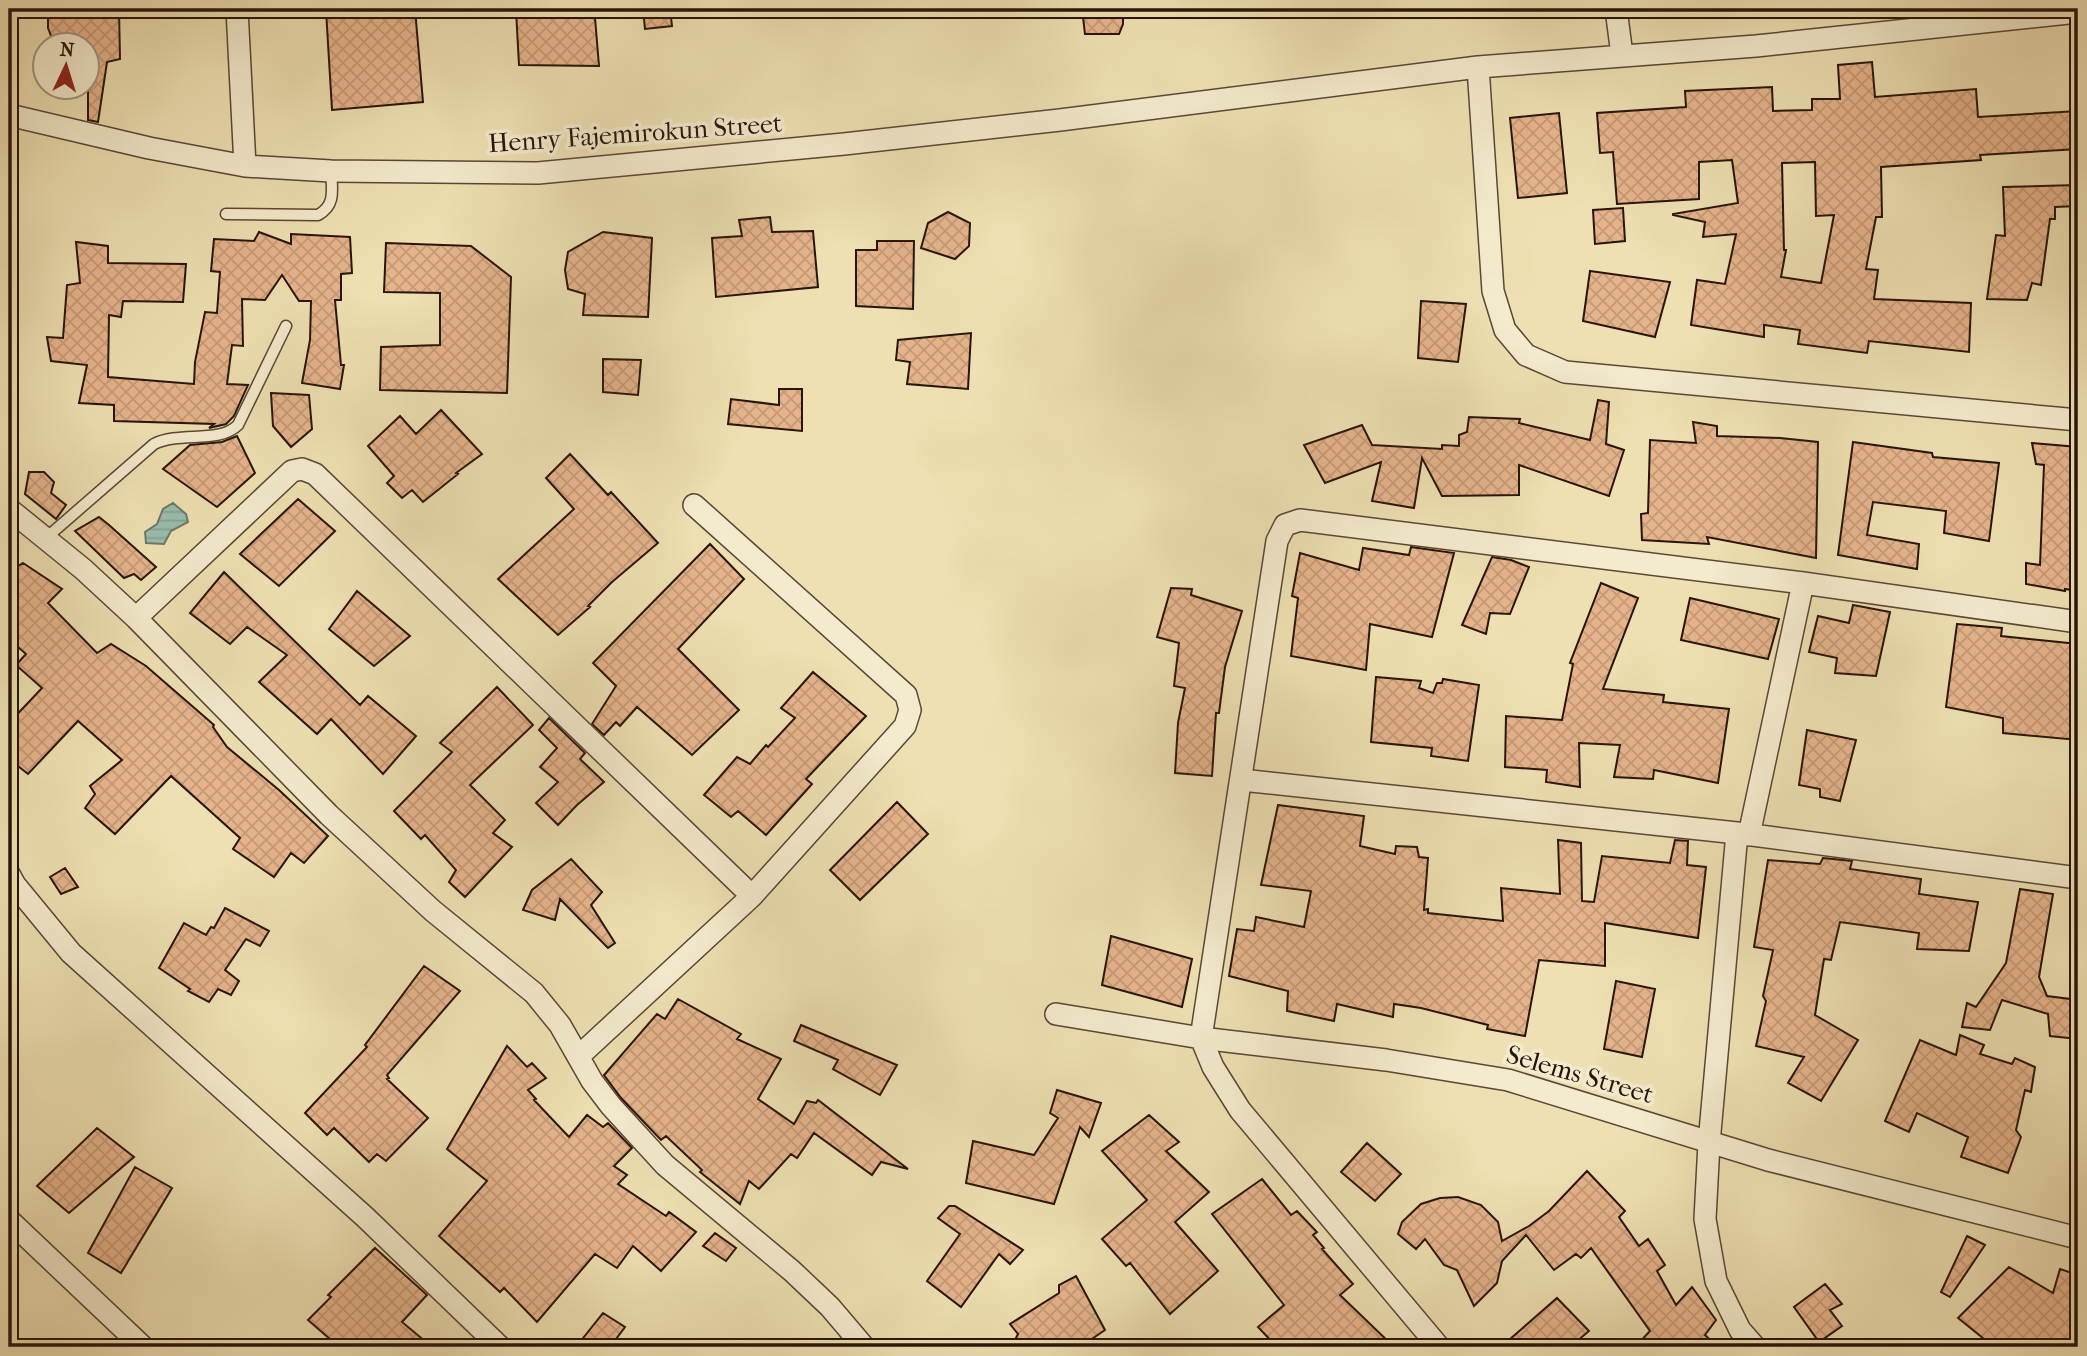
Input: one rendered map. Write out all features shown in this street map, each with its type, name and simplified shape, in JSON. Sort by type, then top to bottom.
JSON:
[{"type":"street","points":[[237,9],[245,166]]},
{"type":"street","points":[[1616,9],[1622,55]]},
{"type":"street","name":"Henry Fajemirokun Street","points":[[9,115],[149,148],[245,166],[331,171],[538,173],[1060,120],[1478,68],[1756,46],[2078,12]]},
{"type":"street","points":[[1478,68],[1493,291],[1505,330],[1526,355],[1565,372],[2078,420]]},
{"type":"street","points":[[136,618],[292,471],[302,469],[315,474],[752,896]]},
{"type":"street","points":[[579,1056],[752,896],[905,726],[910,710],[906,695],[694,505]]},
{"type":"street","points":[[9,509],[136,618],[330,815],[433,911],[534,993],[559,1025],[592,1081],[611,1106],[665,1165],[793,1271],[830,1307],[864,1347]]},
{"type":"street","points":[[1439,1347],[1240,1110],[1213,1067],[1201,1038],[1277,541],[1285,525],[1300,520],[1804,583],[2078,622]]},
{"type":"street","points":[[1755,1347],[1740,1330],[1716,1281],[1705,1219],[1709,1143],[1743,834],[1804,583]]},
{"type":"street","points":[[1242,780],[1743,834],[2078,878]]},
{"type":"street","points":[[11,883],[71,953],[365,1217],[500,1347]]},
{"type":"street","name":"Selems Street","points":[[1056,1014],[1201,1038],[1387,1060],[1508,1080],[1768,1160],[2078,1238]]},
{"type":"street","points":[[9,1220],[144,1347]]},
{"type":"lane","points":[[226,214],[318,215],[327,210],[331,203],[331,171]]},
{"type":"lane","points":[[46,538],[154,444],[178,436],[231,432],[238,425],[286,326]]},
{"type":"shaded area","points":[[173,503],[186,514],[188,522],[171,531],[164,544],[146,543],[145,532],[157,524],[163,509]]},
{"type":"building","points":[[48,9],[119,9],[120,59],[107,62],[102,95],[102,32],[50,32]]},
{"type":"building","points":[[415,9],[423,102],[332,110],[326,10]]},
{"type":"building","points":[[553,9],[595,18],[599,66],[519,65],[516,10]]},
{"type":"building","points":[[643,9],[670,9],[672,26],[645,29]]},
{"type":"building","points":[[1082,9],[1123,9],[1123,24],[1119,34],[1085,34]]},
{"type":"building","points":[[1872,62],[1875,97],[1976,89],[1978,117],[2078,111],[2078,149],[1980,155],[1981,160],[1881,167],[1882,217],[1876,217],[1866,269],[1878,270],[1874,299],[1971,303],[1969,352],[1869,341],[1867,353],[1798,344],[1800,330],[1764,325],[1764,337],[1691,325],[1697,280],[1725,284],[1736,234],[1703,237],[1705,222],[1673,214],[1738,203],[1732,160],[1699,162],[1699,199],[1617,204],[1613,152],[1600,153],[1597,113],[1686,107],[1685,91],[1772,87],[1773,111],[1812,110],[1812,99],[1840,99],[1838,65]],"holes":[[[1815,162],[1816,216],[1834,215],[1821,283],[1781,277],[1786,250],[1782,163]]]},
{"type":"building","points":[[88,102],[101,102],[98,122],[88,120]]},
{"type":"building","points":[[1559,113],[1567,193],[1518,198],[1510,118]]},
{"type":"building","points":[[2076,185],[2077,206],[2055,207],[2055,219],[2050,219],[2041,285],[2032,283],[2027,300],[1987,299],[1996,235],[2005,236],[2003,187]]},
{"type":"building","points":[[1623,208],[1625,241],[1595,244],[1593,210]]},
{"type":"building","points":[[948,212],[970,223],[969,246],[955,259],[921,248],[928,223]]},
{"type":"building","points":[[770,217],[772,232],[813,231],[818,287],[716,297],[712,238],[742,236],[739,220]]},
{"type":"building","points":[[259,232],[291,244],[291,234],[350,237],[352,273],[341,274],[341,300],[335,300],[341,365],[344,365],[340,389],[302,383],[310,340],[311,301],[299,301],[282,275],[265,300],[242,299],[243,346],[232,345],[227,384],[248,385],[234,416],[226,424],[209,428],[214,424],[114,421],[114,405],[79,403],[87,365],[51,361],[47,337],[63,338],[67,285],[80,283],[76,242],[108,246],[108,263],[186,264],[183,302],[123,301],[121,317],[109,315],[108,377],[194,384],[195,362],[205,312],[217,313],[220,272],[211,271],[214,239],[254,241]]},
{"type":"building","points":[[603,232],[652,238],[648,317],[583,315],[585,294],[568,289],[565,270],[568,252]]},
{"type":"building","points":[[877,241],[914,241],[913,309],[856,306],[856,250],[877,250]]},
{"type":"building","points":[[386,243],[471,246],[511,277],[507,393],[380,390],[381,347],[440,345],[440,293],[384,292]]},
{"type":"building","points":[[1590,271],[1670,282],[1655,337],[1583,321]]},
{"type":"building","points":[[1421,301],[1466,304],[1458,362],[1418,358]]},
{"type":"building","points":[[971,333],[968,389],[907,384],[910,362],[896,360],[898,340]]},
{"type":"building","points":[[603,359],[641,360],[638,395],[603,392]]},
{"type":"building","points":[[779,389],[802,389],[802,431],[728,424],[731,399],[779,405]]},
{"type":"building","points":[[271,393],[309,395],[312,429],[291,447],[273,426]]},
{"type":"building","points":[[1598,400],[1609,402],[1606,444],[1624,450],[1609,496],[1519,465],[1519,495],[1442,496],[1422,458],[1414,508],[1372,501],[1381,462],[1325,483],[1304,445],[1362,425],[1372,445],[1442,449],[1442,445],[1459,446],[1459,435],[1467,432],[1469,417],[1520,419],[1519,423],[1590,440]]},
{"type":"building","points":[[441,410],[482,454],[423,502],[412,490],[402,498],[387,483],[394,476],[368,446],[400,416],[416,434]]},
{"type":"building","points":[[1693,422],[1717,426],[1717,436],[1818,442],[1816,558],[1707,537],[1709,544],[1642,540],[1641,514],[1648,513],[1650,440],[1696,443]]},
{"type":"building","points":[[237,436],[255,473],[217,507],[163,469],[190,445],[222,442]]},
{"type":"building","points":[[1853,442],[1932,453],[1933,457],[1999,463],[1989,541],[1944,533],[1946,511],[1873,502],[1867,535],[1919,544],[1917,569],[1838,555]]},
{"type":"building","points":[[2032,443],[2078,447],[2078,515],[2073,570],[2078,571],[2078,591],[2026,584],[2026,563],[2040,565],[2044,465],[2036,464]]},
{"type":"building","points":[[570,454],[608,495],[611,492],[658,543],[612,582],[588,606],[590,607],[558,635],[498,579],[574,509],[546,478]]},
{"type":"building","points":[[29,472],[44,472],[54,482],[51,493],[66,505],[56,519],[25,494]]},
{"type":"building","points":[[298,499],[335,531],[279,586],[240,554]]},
{"type":"building","points":[[99,517],[156,567],[141,580],[134,574],[124,578],[75,531]]},
{"type":"building","points":[[710,544],[744,579],[678,649],[739,710],[692,755],[637,707],[620,726],[616,722],[604,735],[592,724],[616,686],[593,663]]},
{"type":"building","points":[[1411,547],[1454,553],[1432,637],[1370,624],[1366,670],[1291,656],[1298,598],[1292,596],[1300,553],[1359,570],[1363,548],[1409,555]]},
{"type":"building","points":[[1492,557],[1529,567],[1510,614],[1490,613],[1486,634],[1462,625]]},
{"type":"building","points":[[23,563],[62,589],[48,603],[97,653],[111,644],[146,666],[214,725],[227,747],[279,790],[328,836],[304,863],[291,853],[274,877],[233,849],[240,838],[171,776],[115,834],[85,808],[95,794],[90,786],[122,760],[78,721],[28,774],[9,759],[9,723],[42,688],[16,665],[26,654],[9,639],[9,572]]},
{"type":"building","points":[[224,572],[360,705],[368,696],[416,736],[383,774],[331,719],[317,734],[259,682],[287,655],[247,627],[230,644],[190,613]]},
{"type":"building","points":[[1601,583],[1638,598],[1603,689],[1664,695],[1663,702],[1729,709],[1718,783],[1654,770],[1653,779],[1614,777],[1620,745],[1579,743],[1580,787],[1546,782],[1547,770],[1505,767],[1506,716],[1562,720],[1573,664],[1570,663]]},
{"type":"building","points":[[1171,588],[1192,589],[1191,595],[1242,611],[1225,667],[1219,713],[1216,713],[1212,776],[1175,773],[1178,723],[1185,688],[1174,686],[1179,643],[1157,637]]},
{"type":"building","points":[[357,591],[410,636],[374,666],[329,629]]},
{"type":"building","points":[[1690,598],[1779,619],[1768,659],[1681,640]]},
{"type":"building","points":[[1853,605],[1890,612],[1876,676],[1835,673],[1837,658],[1809,652],[1818,616],[1849,623]]},
{"type":"building","points":[[1957,624],[2002,628],[2001,636],[2078,644],[2078,740],[2003,733],[2003,718],[1946,707]]},
{"type":"building","points":[[813,672],[866,716],[806,779],[812,784],[766,835],[738,811],[731,817],[704,795],[737,757],[750,764],[795,718],[781,708]]},
{"type":"building","points":[[1376,677],[1421,681],[1419,688],[1433,693],[1437,683],[1442,683],[1443,679],[1479,685],[1468,761],[1431,756],[1432,748],[1371,742]]},
{"type":"building","points":[[497,687],[533,725],[470,785],[505,820],[493,833],[512,847],[465,897],[449,882],[456,870],[425,835],[421,839],[394,811],[452,752],[440,743]]},
{"type":"building","points":[[549,718],[585,753],[580,759],[604,782],[558,825],[536,803],[558,782],[540,767],[557,748],[539,730]]},
{"type":"building","points":[[1807,730],[1856,740],[1840,801],[1820,797],[1820,789],[1799,785]]},
{"type":"building","points":[[897,802],[928,834],[860,900],[830,870]]},
{"type":"building","points":[[1278,805],[1364,816],[1360,846],[1395,854],[1396,846],[1417,847],[1419,857],[1428,858],[1424,910],[1428,909],[1428,913],[1503,921],[1501,888],[1560,894],[1558,840],[1581,843],[1582,901],[1594,902],[1602,856],[1670,863],[1675,840],[1688,841],[1687,865],[1706,867],[1698,938],[1605,923],[1605,966],[1539,960],[1525,1036],[1487,1029],[1488,1025],[1421,1008],[1394,1004],[1393,1017],[1337,1004],[1334,1021],[1287,1011],[1288,991],[1229,976],[1237,929],[1254,931],[1256,917],[1304,927],[1311,891],[1261,885]]},
{"type":"building","points":[[1823,858],[1852,861],[1850,869],[1921,879],[1919,894],[1978,902],[1969,951],[1917,949],[1919,933],[1840,922],[1831,960],[1824,959],[1815,1015],[1858,1040],[1821,1101],[1788,1083],[1804,1057],[1756,1046],[1773,950],[1754,947],[1768,860],[1820,864]]},
{"type":"building","points":[[571,859],[602,892],[591,905],[615,943],[608,948],[560,899],[555,920],[523,910],[532,890]]},
{"type":"building","points":[[65,868],[78,887],[61,894],[50,877]]},
{"type":"building","points":[[2020,889],[2053,894],[2039,977],[2047,996],[2078,1000],[2078,1039],[2050,1036],[2048,1014],[2002,1000],[1990,1030],[1962,1027],[1967,1003],[1976,1007],[2006,963]]},
{"type":"building","points":[[225,908],[269,931],[260,946],[246,939],[225,970],[239,981],[231,995],[218,989],[209,1002],[188,991],[190,989],[159,968],[184,923],[206,935],[211,927],[214,928]]},
{"type":"building","points":[[1111,936],[1192,959],[1182,1007],[1102,985]]},
{"type":"building","points":[[424,966],[460,991],[387,1075],[387,1079],[428,1118],[386,1161],[377,1154],[369,1162],[334,1128],[327,1135],[305,1113],[367,1047],[365,1045]]},
{"type":"building","points":[[1616,981],[1655,989],[1642,1057],[1604,1049]]},
{"type":"building","points":[[678,999],[741,1034],[737,1039],[781,1059],[758,1099],[794,1124],[807,1101],[816,1103],[818,1100],[908,1169],[881,1162],[872,1175],[814,1133],[797,1158],[791,1154],[759,1189],[749,1181],[740,1204],[700,1172],[702,1170],[666,1136],[661,1140],[621,1098],[604,1075],[657,1014],[665,1019]]},
{"type":"building","points":[[801,1025],[897,1065],[880,1095],[833,1069],[838,1060],[794,1041]]},
{"type":"building","points":[[1960,1035],[1984,1045],[1980,1054],[2012,1064],[2015,1058],[2035,1067],[2031,1092],[2025,1090],[2016,1130],[2021,1137],[2008,1173],[1961,1157],[1968,1137],[1917,1113],[1909,1132],[1885,1121],[1920,1040],[1956,1055]]},
{"type":"building","points":[[507,1046],[527,1067],[532,1063],[546,1078],[528,1090],[569,1137],[587,1115],[603,1127],[608,1123],[632,1148],[614,1166],[627,1175],[618,1184],[666,1216],[669,1212],[696,1232],[661,1271],[633,1246],[617,1268],[595,1254],[537,1322],[504,1288],[500,1292],[439,1236],[487,1181],[447,1149]]},
{"type":"building","points":[[1057,1090],[1101,1103],[1089,1137],[1080,1127],[1054,1204],[966,1183],[973,1141],[1034,1155],[1058,1118],[1050,1113]]},
{"type":"building","points":[[1149,1115],[1179,1142],[1166,1151],[1209,1192],[1175,1222],[1218,1271],[1170,1314],[1130,1263],[1126,1266],[1102,1239],[1147,1200],[1102,1151]]},
{"type":"building","points":[[97,1128],[134,1157],[69,1213],[37,1186]]},
{"type":"building","points":[[1367,1143],[1401,1174],[1375,1201],[1341,1172]]},
{"type":"building","points":[[135,1167],[172,1188],[121,1273],[88,1253]]},
{"type":"building","points":[[1587,1171],[1625,1211],[1619,1217],[1639,1246],[1648,1239],[1665,1265],[1657,1271],[1676,1305],[1692,1287],[1716,1320],[1705,1335],[1718,1347],[1635,1347],[1650,1331],[1591,1248],[1581,1258],[1576,1254],[1554,1270],[1526,1235],[1502,1261],[1497,1283],[1474,1306],[1457,1270],[1444,1265],[1425,1239],[1416,1249],[1398,1234],[1402,1222],[1421,1204],[1440,1198],[1458,1197],[1481,1205],[1498,1222],[1502,1241],[1549,1211]]},
{"type":"building","points":[[1262,1179],[1291,1215],[1297,1211],[1317,1232],[1313,1235],[1324,1248],[1322,1249],[1353,1284],[1340,1295],[1394,1347],[1307,1347],[1300,1340],[1292,1347],[1277,1347],[1258,1327],[1284,1305],[1212,1214]]},
{"type":"building","points":[[949,1206],[955,1206],[1023,1250],[1010,1264],[999,1254],[961,1307],[927,1281],[960,1234],[938,1218]]},
{"type":"building","points":[[715,1233],[736,1248],[726,1261],[703,1246]]},
{"type":"building","points":[[1967,1236],[1985,1245],[1950,1297],[1941,1292]]},
{"type":"building","points":[[375,1248],[427,1295],[402,1322],[432,1347],[339,1347],[308,1320],[331,1297],[328,1295]]},
{"type":"building","points":[[2009,1267],[2053,1293],[2060,1269],[2078,1275],[2078,1347],[1994,1347],[1958,1318]]},
{"type":"building","points":[[1076,1276],[1105,1330],[1080,1347],[1026,1347],[1016,1338],[1018,1334],[1010,1324],[1059,1293],[1059,1285]]},
{"type":"building","points":[[1825,1284],[1842,1304],[1830,1310],[1842,1326],[1819,1342],[1794,1307]]},
{"type":"building","points":[[1557,1298],[1589,1331],[1570,1347],[1501,1347]]},
{"type":"building","points":[[603,1313],[625,1327],[610,1347],[576,1347]]}]
